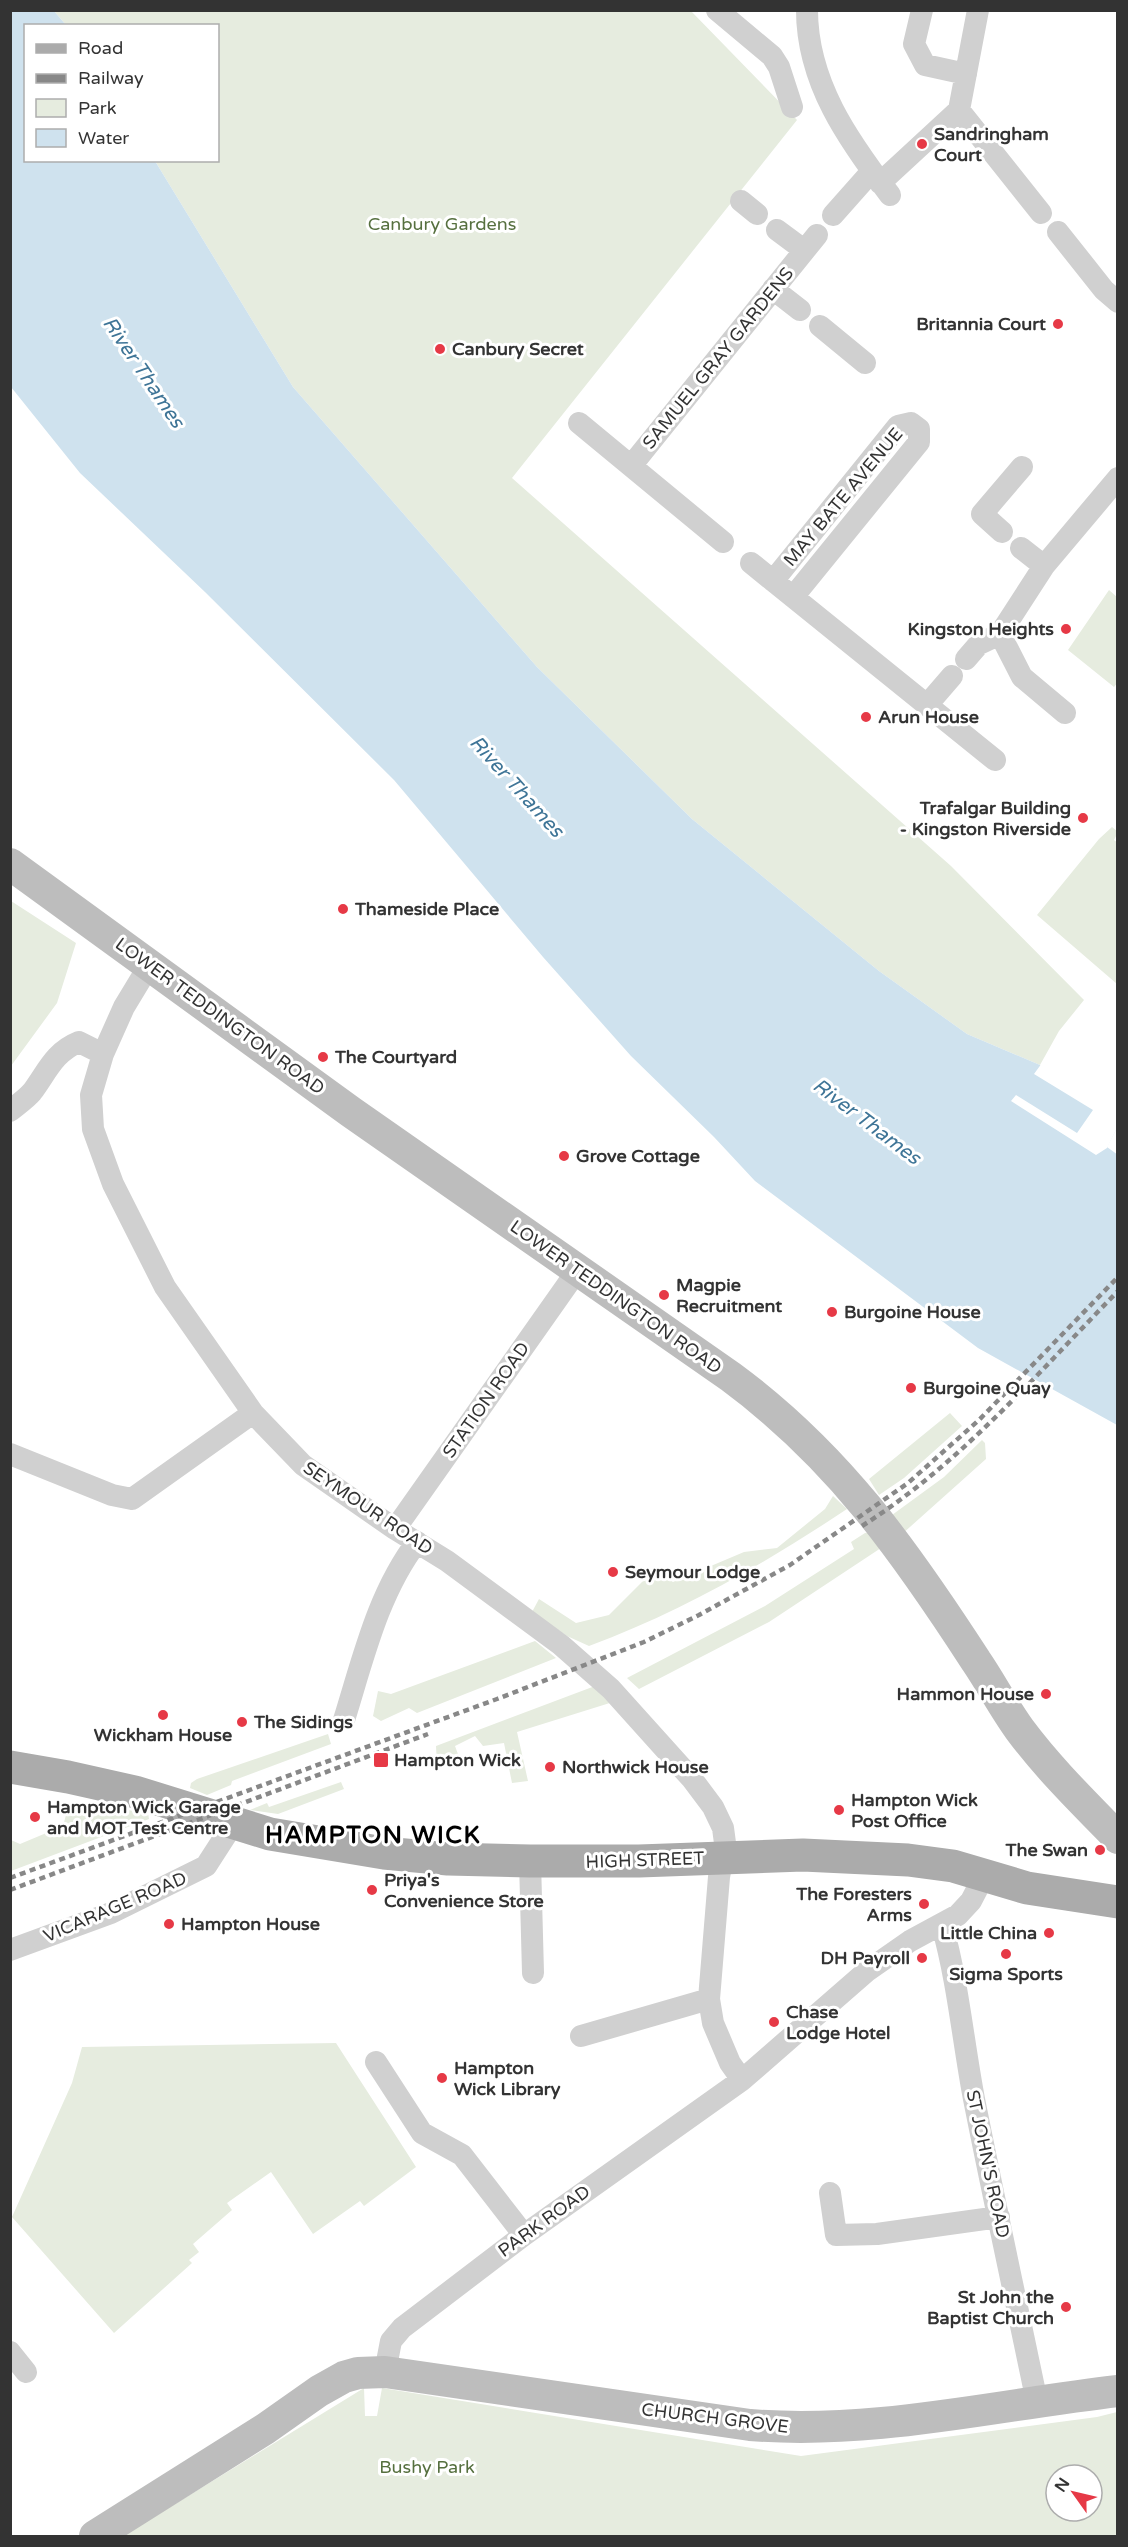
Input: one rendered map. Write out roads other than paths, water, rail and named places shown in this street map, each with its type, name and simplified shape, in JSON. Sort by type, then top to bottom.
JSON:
[{"type":"main road","name":"HIGH STREET","points":[[10,1767],[101,1784],[174,1804],[230,1823],[295,1839],[384,1853],[448,1859],[530,1861],[639,1861],[804,1855],[908,1860],[952,1866],[1040,1891],[1118,1902]]},
{"type":"street","points":[[717,10],[772,56],[779,67],[792,106]]},
{"type":"street","points":[[807,10],[808,39],[820,85],[828,102],[881,183]]},
{"type":"street","points":[[922,10],[915,44],[925,65],[966,74]]},
{"type":"street","points":[[832,215],[881,183],[959,110],[978,10]]},
{"type":"street","points":[[959,110],[1041,213]]},
{"type":"street","name":"SAMUEL GRAY GARDENS","points":[[631,466],[810,243],[777,230]]},
{"type":"street","points":[[1058,232],[1113,291]]},
{"type":"street","points":[[773,289],[800,310]]},
{"type":"street","points":[[820,326],[865,363]]},
{"type":"street","name":"SAMUEL GRAY GARDENS","points":[[579,423],[723,542]]},
{"type":"street","name":"MAY BATE AVENUE","points":[[773,581],[898,426],[911,423],[919,429],[919,442],[793,597]]},
{"type":"street","points":[[1002,532],[982,514],[1022,466]]},
{"type":"street","points":[[966,659],[979,644],[1000,634],[1044,566],[1116,483]]},
{"type":"street","points":[[1020,548],[1044,566]]},
{"type":"street","name":"MAY BATE AVENUE","points":[[751,563],[995,760]]},
{"type":"street","points":[[1000,634],[1022,677],[1065,713]]},
{"type":"street","points":[[927,705],[952,676]]},
{"type":"street","name":"LOWER TEDDINGTON ROAD","points":[[10,864],[351,1112],[735,1380],[788,1422],[846,1480],[905,1555],[1021,1731],[1049,1766],[1118,1838]]},
{"type":"street","name":"SEYMOUR ROAD","points":[[150,964],[124,1007],[103,1054],[92,1095],[93,1129],[113,1184],[165,1287],[253,1413],[303,1465],[395,1529],[447,1561],[553,1640],[611,1689],[692,1779],[713,1807],[723,1828],[724,1857],[719,1877],[710,1998],[713,2023],[730,2063],[742,2080]]},
{"type":"street","points":[[10,1111],[31,1094],[51,1062],[66,1047],[79,1042],[103,1054]]},
{"type":"street","name":"STATION ROAD","points":[[395,1529],[577,1271]]},
{"type":"street","points":[[10,1454],[112,1495],[132,1499],[253,1413]]},
{"type":"street","points":[[344,1720],[386,1591],[403,1560],[417,1542]]},
{"type":"street","name":"VICARAGE ROAD","points":[[10,1950],[111,1912],[206,1866],[230,1823]]},
{"type":"street","points":[[530,1861],[533,1973]]},
{"type":"street","name":"PARK ROAD","points":[[385,2372],[391,2341],[402,2328],[524,2235],[742,2080],[867,1971],[910,1941],[942,1925],[965,1909],[984,1876]]},
{"type":"street","name":"ST JOHN'S ROAD","points":[[942,1925],[957,1985],[964,2046],[1037,2402]]},
{"type":"street","points":[[581,2036],[710,1998]]},
{"type":"street","points":[[376,2062],[422,2133],[462,2155],[524,2235]]},
{"type":"street","points":[[830,2193],[836,2235],[888,2233],[999,2217]]},
{"type":"street","points":[[10,2352],[26,2372]]},
{"type":"street","points":[[95,2536],[265,2429],[319,2391],[351,2375],[385,2372]]},
{"type":"street","name":"CHURCH GROVE","points":[[385,2372],[750,2426],[792,2429],[838,2427],[1118,2391]]},
{"type":"water","name":"River Thames","points":[[10,11],[54,11],[65,24],[24,24],[24,162],[156,162],[293,387],[537,667],[692,819],[879,971],[967,1034],[1040,1065],[1117,1128],[1107,1147],[1118,1155],[1117,1425],[978,1348],[755,1181],[714,1137],[631,1056],[543,957],[394,780],[205,592],[80,473],[11,387]]},
{"type":"railway","points":[[10,1878],[497,1699],[644,1642],[699,1615],[790,1565],[908,1483],[979,1420],[1118,1277]]},
{"type":"railway","points":[[862,1526],[898,1502],[965,1446],[1118,1291]]},
{"type":"railway","points":[[10,1890],[428,1734]]},
{"type":"place","name":"Sandringham Court","points":[[922,144]]},
{"type":"place","name":"Britannia Court","points":[[1058,324]]},
{"type":"place","name":"Canbury Secret","points":[[440,349]]},
{"type":"place","name":"Kingston Heights","points":[[1066,629]]},
{"type":"place","name":"Arun House","points":[[866,717]]},
{"type":"place","name":"Trafalgar Building - Kingston Riverside","points":[[1083,818]]},
{"type":"place","name":"Thameside Place","points":[[343,909]]},
{"type":"place","name":"The Courtyard","points":[[323,1057]]},
{"type":"place","name":"Grove Cottage","points":[[564,1156]]},
{"type":"place","name":"Magpie Recruitment","points":[[664,1295]]},
{"type":"place","name":"Burgoine House","points":[[832,1312]]},
{"type":"place","name":"Burgoine Quay","points":[[911,1388]]},
{"type":"place","name":"Seymour Lodge","points":[[613,1572]]},
{"type":"place","name":"Hammon House","points":[[1046,1694]]},
{"type":"place","name":"Wickham House","points":[[163,1715]]},
{"type":"place","name":"The Sidings","points":[[242,1722]]},
{"type":"place","name":"Hampton Wick","points":[[381,1760]]},
{"type":"place","name":"Northwick House","points":[[550,1767]]},
{"type":"place","name":"Hampton Wick Post Office","points":[[839,1810]]},
{"type":"place","name":"Hampton Wick Garage and MOT Test Centre","points":[[35,1817]]},
{"type":"place","name":"The Swan","points":[[1100,1850]]},
{"type":"place","name":"Priya's Convenience Store","points":[[372,1890]]},
{"type":"place","name":"The Foresters Arms","points":[[924,1904]]},
{"type":"place","name":"Hampton House","points":[[169,1924]]},
{"type":"place","name":"Little China","points":[[1049,1933]]},
{"type":"place","name":"Sigma Sports","points":[[1006,1954]]},
{"type":"place","name":"DH Payroll","points":[[922,1958]]},
{"type":"place","name":"Chase Lodge Hotel","points":[[774,2022]]},
{"type":"place","name":"Hampton Wick Library","points":[[442,2078]]},
{"type":"place","name":"St John the Baptist Church","points":[[1066,2307]]},
{"type":"district","name":"HAMPTON WICK","points":[[373,1835]]},
{"type":"park label","name":"Canbury Gardens","points":[[442,224]]},
{"type":"park label","name":"Bushy Park","points":[[427,2467]]}]
